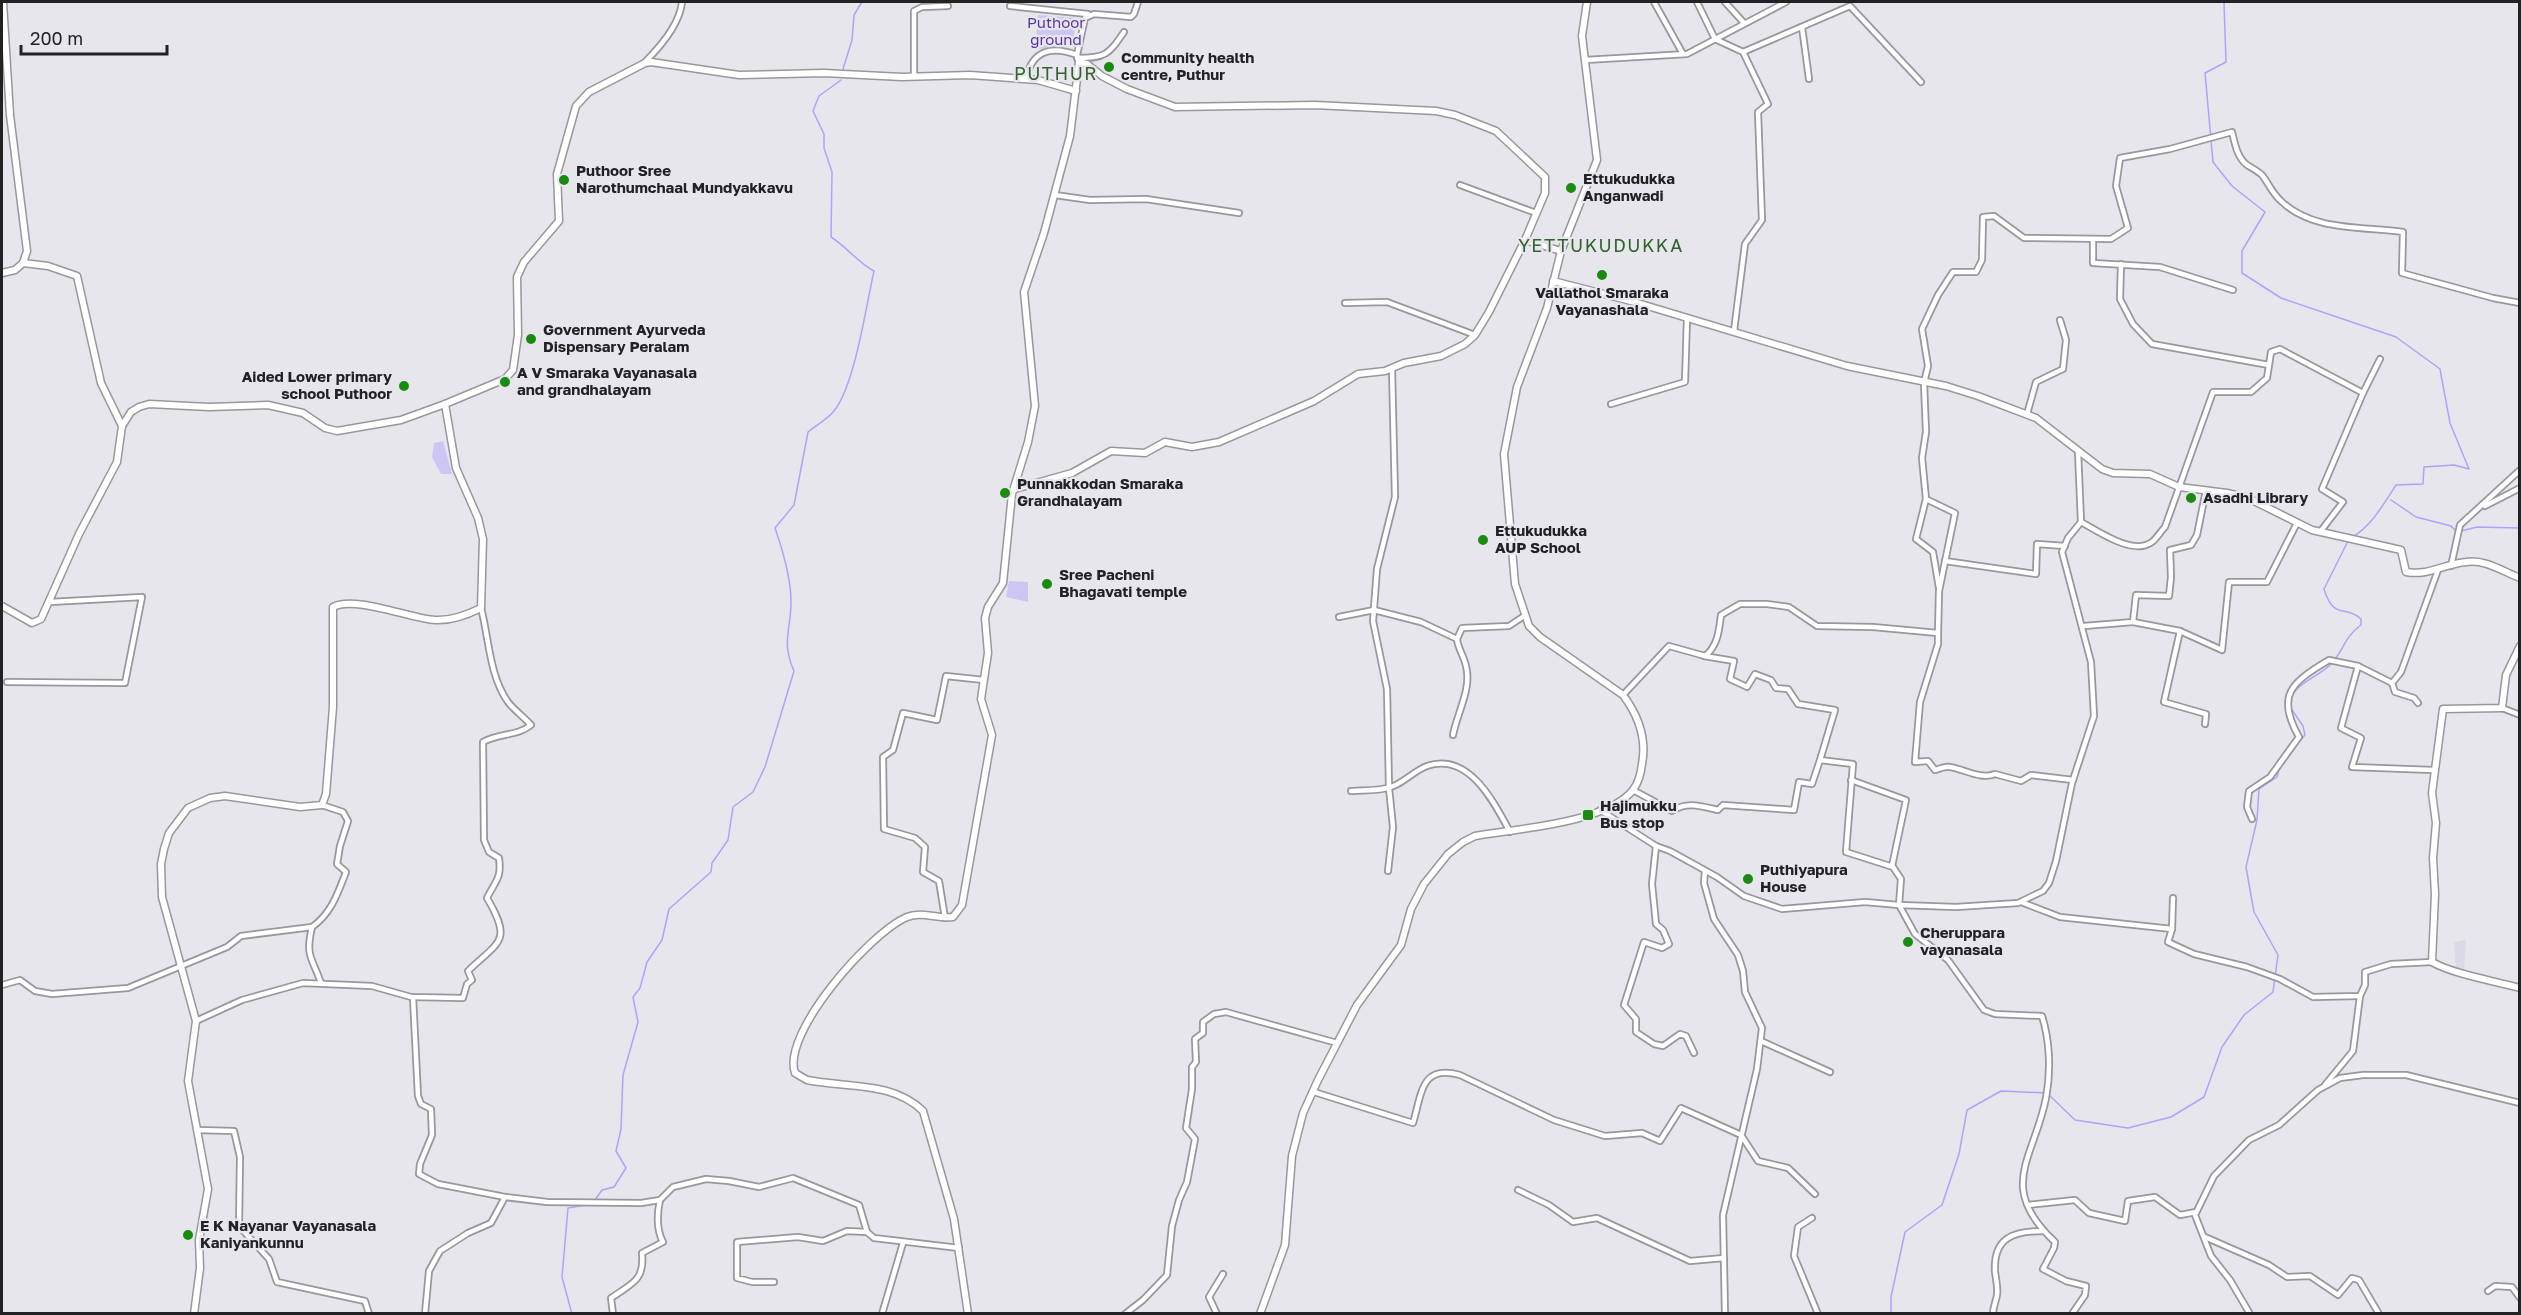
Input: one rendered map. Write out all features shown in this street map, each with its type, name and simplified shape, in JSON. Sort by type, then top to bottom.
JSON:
[{"type":"main road","points":[[2,273],[15,270],[22,263],[27,251],[10,116],[3,2]]},
{"type":"main road","points":[[1260,1314],[1285,1245],[1292,1156],[1303,1113],[1357,1005],[1401,945],[1414,903],[1437,866],[1463,842],[1475,836],[1566,821],[1600,810],[1623,799],[1633,790],[1638,781],[1644,757],[1643,737],[1631,706],[1623,694],[1540,637],[1529,626],[1524,616],[1515,584],[1504,454],[1516,387],[1547,308],[1561,251],[1597,160],[1582,36],[1587,2]]},
{"type":"main road","points":[[968,1314],[959,1248],[942,1172],[923,1112],[911,1100],[891,1092],[807,1080],[793,1070],[794,1055],[805,1024],[852,963],[903,918],[914,914],[945,918],[958,913],[962,905],[992,735],[981,699],[987,653],[985,618],[988,607],[1003,583],[1010,510],[1035,406],[1024,291],[1055,195],[1070,136],[1078,58]]},
{"type":"main road","points":[[1015,489],[1072,473],[1111,451],[1124,450],[1140,454],[1152,451],[1165,442],[1192,447],[1219,442],[1314,401],[1358,374],[1441,356],[1465,344],[1475,335],[1525,240],[1545,194],[1545,177],[1542,172],[1496,131],[1455,115],[1436,111],[1316,105],[1175,107],[1127,89],[1102,76],[1078,58]]},
{"type":"main road","points":[[2,606],[27,621],[37,623],[50,602],[79,534],[117,462],[122,426],[131,412],[149,404],[209,407],[254,404],[303,413],[325,428],[337,431],[401,420],[505,379],[513,370],[518,335],[517,277],[524,262],[559,221],[557,174],[576,106],[589,92],[645,63],[739,75],[772,73],[914,77],[970,75],[1026,79],[1076,90]]},
{"type":"main road","points":[[1525,240],[1561,251]]},
{"type":"main road","points":[[22,263],[48,266],[77,276],[100,383],[122,426]]},
{"type":"main road","points":[[1553,281],[1734,331],[1847,366],[1946,386],[2027,414],[2102,469],[2113,473],[2150,474],[2179,487],[2248,498],[2296,525],[2353,541],[2401,550],[2406,572],[2418,574],[2465,562],[2479,562],[2520,578]]},
{"type":"main road","points":[[194,1314],[200,1268],[200,1240],[208,1189],[188,1080],[196,1021],[162,897],[161,864],[169,833],[188,808],[200,801],[225,796],[300,807],[322,805],[326,794],[333,707],[333,607],[344,605],[386,608],[434,620],[469,614],[481,608],[483,539],[478,518],[456,468],[446,404]]},
{"type":"main road","points":[[2520,646],[2506,675],[2502,708],[2443,709],[2433,770],[2432,793],[2436,823],[2433,858],[2435,894],[2432,962],[2447,971],[2462,972],[2520,988]]},
{"type":"street","points":[[645,63],[672,28],[681,11],[682,2]]},
{"type":"street","points":[[1011,6],[1089,15],[1131,17],[1138,2]]},
{"type":"street","points":[[1654,2],[1683,54]]},
{"type":"street","points":[[1696,2],[1715,39],[1743,52],[1768,104],[1758,112],[1762,220],[1745,244],[1734,331]]},
{"type":"street","points":[[1725,2],[1744,24]]},
{"type":"street","points":[[1585,60],[1683,54],[1786,2]]},
{"type":"street","points":[[914,77],[914,11],[922,7],[948,6]]},
{"type":"street","points":[[1743,52],[1850,6],[1921,82]]},
{"type":"street","points":[[1078,58],[1084,18],[1089,15]]},
{"type":"street","points":[[1802,27],[1809,79]]},
{"type":"street","points":[[1026,79],[1034,57],[1041,52],[1069,52],[1078,58],[1102,57],[1108,54],[1124,32]]},
{"type":"street","points":[[2073,780],[2031,775],[2021,781],[1995,774],[1990,776],[1960,771],[1949,766],[1935,770],[1928,761],[1915,762],[1920,702],[1938,644],[1939,591],[1933,552],[1916,539],[1926,499],[1922,458],[1926,432],[1924,383],[1928,366],[1922,328],[1938,295],[1953,273],[1976,273],[1982,260],[1983,218],[1994,216],[2024,238],[2111,239],[2128,228],[2116,186],[2120,158],[2170,149],[2232,132],[2237,151],[2245,164],[2261,174],[2268,188],[2283,203],[2302,214],[2336,226],[2345,228],[2359,226],[2403,232],[2402,273],[2493,298],[2520,303]]},
{"type":"street","points":[[1460,185],[1536,213]]},
{"type":"street","points":[[1055,195],[1090,200],[1146,198],[1175,205],[1239,213]]},
{"type":"street","points":[[2093,239],[2093,263],[2160,267],[2233,290]]},
{"type":"street","points":[[2121,264],[2120,299],[2133,324],[2152,344],[2269,365]]},
{"type":"street","points":[[1345,303],[1386,302],[1475,335]]},
{"type":"street","points":[[1611,404],[1685,382],[1687,318]]},
{"type":"street","points":[[2027,414],[2036,382],[2063,369],[2066,340],[2060,320]]},
{"type":"street","points":[[2081,522],[2110,537],[2137,547],[2152,542],[2165,527],[2213,392],[2251,392],[2268,378],[2271,352],[2280,350],[2362,393]]},
{"type":"street","points":[[2320,531],[2343,502],[2322,489],[2362,393],[2380,359]]},
{"type":"street","points":[[1389,871],[1393,827],[1389,788],[1387,690],[1374,610],[1377,569],[1395,497],[1392,368]]},
{"type":"street","points":[[1600,810],[1656,846],[1705,871],[1744,896],[1782,909],[1865,902],[1956,907],[2021,902],[2043,891],[2049,883],[2056,861],[2073,780],[2094,716],[2091,662],[2084,626],[2066,573],[2062,552],[2081,522],[2078,451]]},
{"type":"street","points":[[2451,566],[2460,525],[2520,471]]},
{"type":"street","points":[[2477,510],[2520,488]]},
{"type":"street","points":[[2133,622],[2136,595],[2169,597],[2170,550],[2191,545],[2197,535],[2206,490]]},
{"type":"street","points":[[1926,499],[1955,513],[1939,591]]},
{"type":"street","points":[[2084,626],[2133,622],[2180,631],[2222,650],[2229,582],[2267,582],[2296,525]]},
{"type":"street","points":[[1946,561],[2036,574],[2037,544],[2065,546]]},
{"type":"street","points":[[2392,683],[2402,672],[2438,570]]},
{"type":"street","points":[[7,682],[125,683],[142,597],[50,602]]},
{"type":"street","points":[[1623,694],[1669,646],[1705,656],[1718,639],[1721,615],[1740,604],[1789,607],[1817,626],[1873,627],[1938,633]]},
{"type":"street","points":[[196,1021],[242,1000],[303,984],[372,986],[413,997],[463,998],[467,984],[472,980],[468,971],[496,947],[502,935],[502,928],[488,898],[499,880],[500,865],[499,858],[489,852],[484,840],[481,751],[483,742],[492,737],[522,733],[531,725],[508,702],[489,656],[481,608]]},
{"type":"street","points":[[1339,617],[1374,610],[1421,622],[1457,639]]},
{"type":"street","points":[[1453,735],[1467,680],[1466,665],[1458,650],[1457,639],[1462,628],[1509,626],[1524,616]]},
{"type":"street","points":[[2180,631],[2164,702],[2206,714],[2205,724]]},
{"type":"street","points":[[1633,790],[1672,811],[1681,805],[1697,805],[1718,810],[1724,805],[1794,810],[1800,782],[1812,784],[1835,710],[1798,704],[1788,688],[1776,688],[1771,680],[1755,674],[1747,687],[1730,679],[1734,661],[1695,654]]},
{"type":"street","points":[[2252,819],[2247,807],[2250,791],[2270,777],[2299,737],[2286,708],[2289,693],[2299,680],[2330,661],[2337,661],[2358,666],[2392,683],[2395,692],[2414,698],[2418,703]]},
{"type":"street","points":[[2358,666],[2341,728],[2361,738],[2352,767],[2433,770]]},
{"type":"street","points":[[945,918],[939,881],[923,872],[925,847],[915,838],[884,829],[883,757],[893,750],[903,713],[937,720],[945,676],[984,680]]},
{"type":"street","points":[[2502,708],[2520,715]]},
{"type":"street","points":[[1820,760],[1853,764],[1846,852],[1892,866],[1901,879],[1899,905],[1915,934],[1948,960],[1984,1010],[1995,1014],[2042,1016],[2048,1042],[2047,1096],[2024,1164],[2024,1192],[2034,1221],[2055,1242],[2043,1269],[2066,1281],[2086,1286],[2085,1295],[2072,1314]]},
{"type":"street","points":[[1350,791],[1389,788],[1428,766],[1452,765],[1471,775],[1486,793],[1510,832]]},
{"type":"street","points":[[1851,780],[1906,800],[1892,866]]},
{"type":"street","points":[[2,985],[21,980],[35,991],[52,994],[128,988],[227,947],[241,936],[312,927],[322,920],[336,898],[346,872],[337,864],[348,820],[343,812],[322,805]]},
{"type":"street","points":[[1656,846],[1652,884],[1656,924],[1663,930],[1669,944],[1662,948],[1644,942],[1624,1005],[1636,1019],[1636,1032],[1654,1044],[1663,1046],[1680,1034],[1686,1036],[1694,1053]]},
{"type":"street","points":[[1705,871],[1704,883],[1714,919],[1742,967],[1745,992],[1762,1028],[1757,1069],[1723,1215],[1725,1314]]},
{"type":"street","points":[[2173,898],[2172,928],[2168,942],[2194,954],[2247,967],[2280,979],[2313,997],[2360,996]]},
{"type":"street","points":[[2021,902],[2060,917],[2172,928]]},
{"type":"street","points":[[312,927],[308,946],[311,963],[321,983]]},
{"type":"street","points":[[2250,1314],[2230,1280],[2211,1256],[2205,1237],[2199,1230],[2196,1212],[2214,1176],[2249,1140],[2279,1125],[2323,1088],[2353,1051],[2360,996],[2365,985],[2365,972],[2391,964],[2432,962]]},
{"type":"street","points":[[413,997],[418,1096],[421,1104],[431,1109],[432,1135],[420,1164],[419,1174],[438,1184],[504,1197],[547,1202],[596,1203],[660,1200]]},
{"type":"street","points":[[1125,1314],[1143,1300],[1167,1275],[1172,1226],[1187,1182],[1195,1139],[1186,1128],[1192,1089],[1192,1067],[1196,1062],[1195,1039],[1203,1034],[1203,1022],[1214,1014],[1226,1012],[1337,1043]]},
{"type":"street","points":[[1761,1041],[1830,1072]]},
{"type":"street","points":[[1314,1092],[1413,1123],[1425,1082],[1432,1075],[1444,1071],[1460,1075],[1554,1120],[1605,1136],[1642,1133],[1660,1141],[1681,1108],[1741,1135],[1758,1161],[1788,1168],[1815,1194]]},
{"type":"street","points":[[2323,1088],[2347,1076],[2406,1075],[2520,1102]]},
{"type":"street","points":[[197,1130],[234,1131],[240,1157],[239,1226],[269,1259],[277,1282],[365,1302],[369,1314]]},
{"type":"street","points":[[613,1314],[611,1298],[638,1280],[644,1267],[642,1253],[663,1242],[659,1234],[657,1211],[660,1200],[673,1187],[706,1179],[729,1180],[759,1187],[793,1178],[859,1205],[867,1232],[874,1238],[959,1248]]},
{"type":"street","points":[[1518,1190],[1549,1205],[1573,1222],[1597,1218],[1690,1261],[1724,1258]]},
{"type":"street","points":[[425,1314],[429,1271],[440,1251],[468,1233],[491,1223],[504,1197]]},
{"type":"street","points":[[2028,1205],[2075,1200],[2089,1213],[2125,1221],[2128,1201],[2155,1197],[2180,1215],[2196,1212]]},
{"type":"street","points":[[1812,1218],[1798,1227],[1794,1256],[1818,1314]]},
{"type":"street","points":[[1993,1314],[1993,1304],[1997,1295],[1995,1268],[1998,1249],[2006,1237],[2027,1231],[2044,1231]]},
{"type":"street","points":[[774,1282],[752,1282],[737,1278],[737,1242],[798,1237],[823,1241],[848,1232],[867,1232]]},
{"type":"street","points":[[2205,1237],[2269,1265],[2287,1277],[2310,1276],[2338,1295],[2352,1278],[2359,1280],[2379,1314]]},
{"type":"street","points":[[882,1314],[903,1243]]},
{"type":"street","points":[[1217,1314],[1209,1297],[1223,1274]]},
{"type":"street","points":[[2488,1291],[2495,1286],[2512,1287],[2520,1298]]},
{"type":"shaded area","points":[[2466,940],[2464,969],[2456,969],[2454,942]]},
{"type":"green space","name":"Puthoor ground","points":[[1038,15],[1076,18],[1073,46],[1035,49]]},
{"type":"green space","points":[[443,441],[452,474],[441,474],[432,457],[434,443]]},
{"type":"green space","points":[[1009,581],[1028,582],[1028,602],[1006,597]]},
{"type":"waterway","points":[[843,69],[852,40],[854,15],[862,2]]},
{"type":"waterway","points":[[2224,2],[2226,62],[2205,73],[2213,162],[2232,186],[2265,212],[2242,251],[2242,273],[2281,298],[2396,337],[2440,369],[2450,423],[2469,469],[2454,465],[2424,467],[2423,484],[2396,485],[2371,521],[2352,537]]},
{"type":"waterway","points":[[595,1200],[602,1190],[614,1187],[626,1168],[616,1151],[621,1129],[623,1075],[638,1022],[633,997],[640,988],[647,962],[662,940],[669,909],[711,872],[712,863],[728,840],[733,807],[753,792],[765,767],[794,671],[787,644],[791,612],[790,583],[775,528],[794,505],[808,432],[834,411],[848,383],[859,344],[874,271],[831,237],[832,172],[824,148],[824,134],[813,111],[819,96],[841,80]]},
{"type":"waterway","points":[[2391,500],[2416,517],[2451,526],[2457,532]]},
{"type":"waterway","points":[[2461,531],[2477,527],[2520,528]]},
{"type":"waterway","points":[[2290,702],[2296,690],[2334,660],[2350,635],[2361,625],[2361,619],[2355,615],[2336,609],[2324,589],[2347,543]]},
{"type":"waterway","points":[[2290,707],[2303,726],[2305,735],[2292,750]]},
{"type":"waterway","points":[[1891,1314],[1891,1297],[1905,1232],[1942,1205],[1959,1154],[1967,1110],[2001,1091],[2047,1093],[2075,1120],[2128,1128],[2171,1117],[2204,1097],[2222,1047],[2244,1015],[2273,992],[2278,955],[2254,912],[2246,867],[2257,820],[2259,789],[2277,777],[2280,766]]},
{"type":"waterway","points":[[572,1314],[562,1277],[568,1208],[592,1204]]},
{"type":"place","name":"Community health centre, Puthur","points":[[1109,67]]},
{"type":"place","name":"Puthoor Sree Narothumchaal Mundyakkavu","points":[[564,180]]},
{"type":"place","name":"Ettukudukka Anganwadi","points":[[1571,188]]},
{"type":"place","name":"Vallathol Smaraka Vayanashala","points":[[1602,275]]},
{"type":"place","name":"Government Ayurveda Dispensary Peralam","points":[[531,339]]},
{"type":"place","name":"A V Smaraka Vayanasala and grandhalayam","points":[[505,382]]},
{"type":"place","name":"Aided Lower primary school Puthoor","points":[[404,386]]},
{"type":"place","name":"Punnakkodan Smaraka Grandhalayam","points":[[1005,493]]},
{"type":"place","name":"Asadhi Library","points":[[2191,498]]},
{"type":"place","name":"Ettukudukka AUP School","points":[[1483,540]]},
{"type":"place","name":"Sree Pacheni Bhagavati temple","points":[[1047,584]]},
{"type":"place","name":"Hajimukku Bus stop","points":[[1588,815]]},
{"type":"place","name":"Puthiyapura House","points":[[1748,879]]},
{"type":"place","name":"Cheruppara vayanasala","points":[[1908,942]]},
{"type":"place","name":"E K Nayanar Vayanasala Kaniyankunnu","points":[[188,1235]]},
{"type":"district","name":"PUTHUR","points":[[1056,74]]},
{"type":"district","name":"YETTUKUDUKKA","points":[[1601,246]]}]
